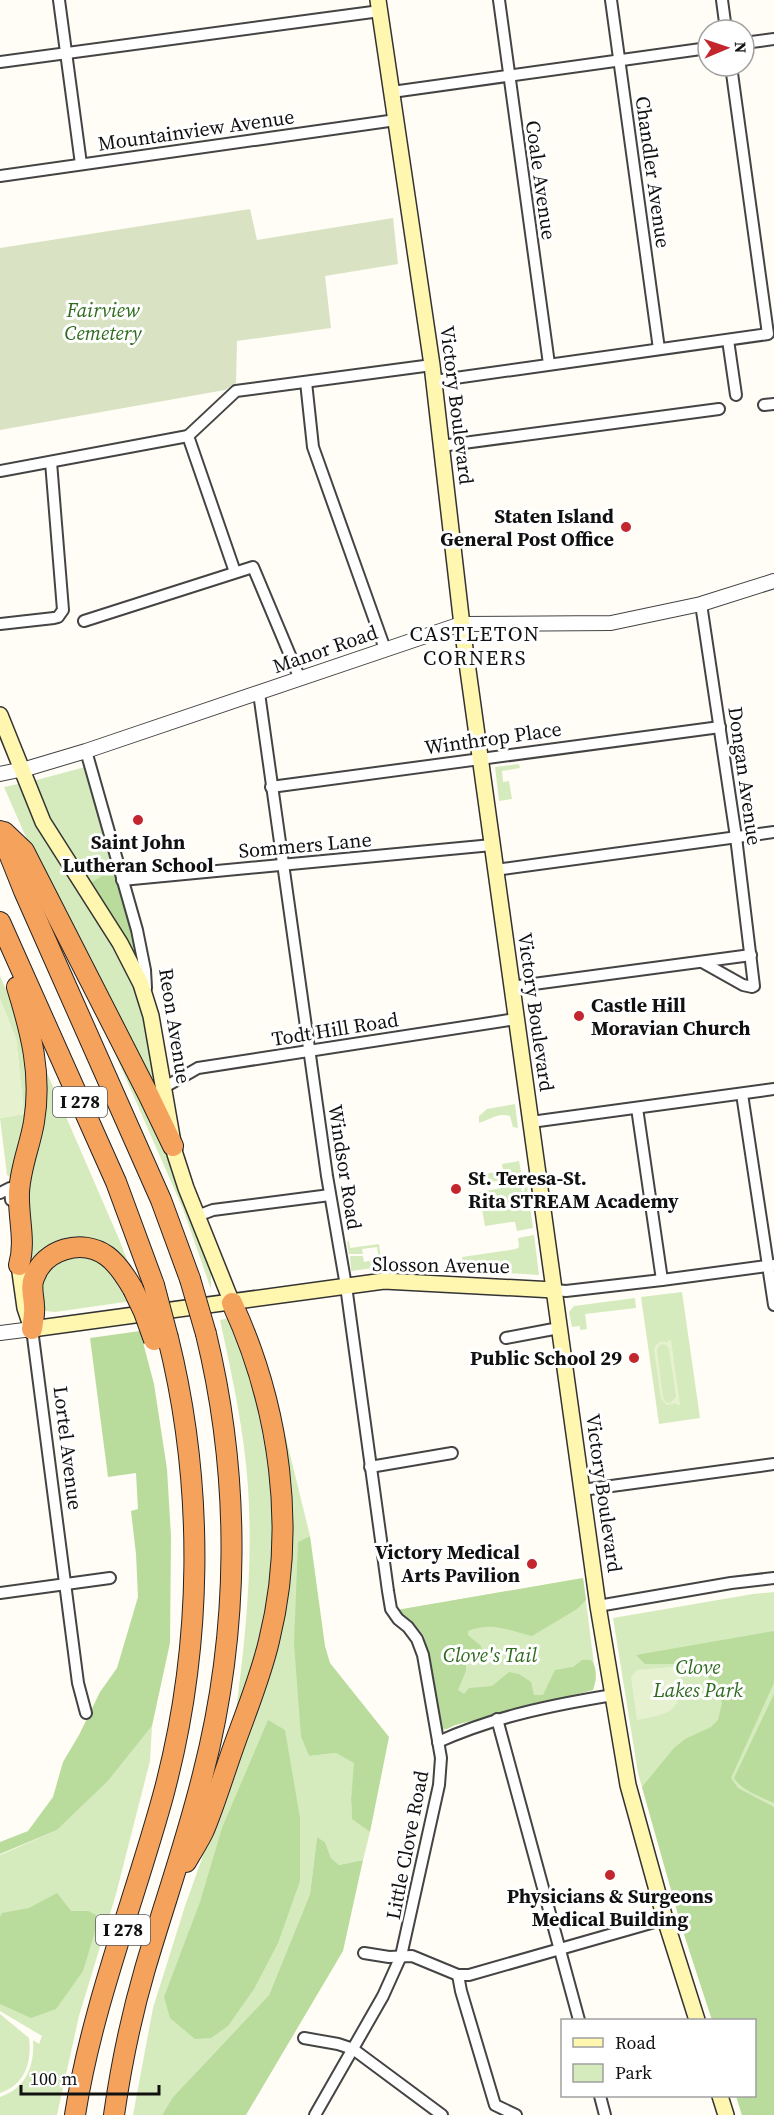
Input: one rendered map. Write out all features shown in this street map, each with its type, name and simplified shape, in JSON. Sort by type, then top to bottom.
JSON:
[{"type":"highway","points":[[0,829],[24,851],[173,1146]]},
{"type":"highway","name":"I 278","points":[[0,829],[33,911],[161,1200],[190,1279],[206,1334],[217,1388],[227,1460],[231,1527],[229,1610],[223,1677],[211,1743],[134,2010],[114,2115]]},
{"type":"highway","name":"I 278","points":[[0,922],[116,1182],[154,1284],[161,1339],[180,1394],[190,1477],[194,1562],[191,1628],[183,1696],[163,1795],[95,2022],[75,2115]]},
{"type":"highway","points":[[0,930],[30,1029],[37,1074],[35,1119],[20,1186],[19,1202],[23,1245],[19,1265]]},
{"type":"highway","points":[[32,1329],[34,1278],[46,1261],[61,1251],[81,1247],[102,1252],[116,1264],[133,1288],[144,1312],[161,1339]]},
{"type":"highway","points":[[171,1888],[203,1830],[257,1682],[273,1625],[281,1575],[283,1519],[278,1464],[256,1366],[232,1303]]},
{"type":"main road","name":"Victory Boulevard","points":[[379,5],[433,373],[461,624],[598,1606],[628,1785],[665,1919],[697,2019]]},
{"type":"main road","points":[[0,715],[43,822],[124,951],[146,997]]},
{"type":"main road","name":"Reon Avenue","points":[[146,997],[173,1146],[183,1180],[232,1303]]},
{"type":"main road","name":"Lortel Avenue","points":[[19,1265],[25,1308],[32,1329]]},
{"type":"main road","name":"Slosson Avenue","points":[[32,1329],[384,1281],[554,1290]]},
{"type":"main road","points":[[720,2097],[726,2115]]},
{"type":"street","points":[[59,0],[81,164]]},
{"type":"street","name":"Coale Avenue","points":[[499,0],[549,364]]},
{"type":"street","name":"Chandler Avenue","points":[[611,0],[659,349]]},
{"type":"street","points":[[722,0],[724,18]]},
{"type":"street","points":[[0,62],[379,5]]},
{"type":"street","points":[[756,41],[774,39]]},
{"type":"street","points":[[392,92],[696,50]]},
{"type":"street","points":[[0,471],[188,436],[236,391],[306,382],[549,364],[768,334],[732,78]]},
{"type":"street","name":"Mountainview Avenue","points":[[0,176],[396,120]]},
{"type":"street","points":[[728,340],[736,395]]},
{"type":"street","points":[[306,382],[313,447],[385,649]]},
{"type":"street","points":[[441,446],[719,409]]},
{"type":"street","points":[[188,436],[235,572]]},
{"type":"street","points":[[0,624],[54,618],[61,614],[63,606],[51,462]]},
{"type":"street","points":[[84,621],[253,567],[300,679]]},
{"type":"street","name":"Manor Road","points":[[0,774],[86,751],[461,624],[611,623],[701,604],[774,581]]},
{"type":"street","name":"Dongan Avenue","points":[[701,604],[755,981],[752,987],[743,986],[702,962]]},
{"type":"street","name":"Windsor Road","points":[[259,693],[391,1609],[417,1639],[423,1655],[438,1742]]},
{"type":"street","name":"Winthrop Place","points":[[272,787],[720,727]]},
{"type":"street","name":"Reon Avenue","points":[[86,751],[139,939],[145,970],[146,997]]},
{"type":"street","points":[[495,870],[774,832]]},
{"type":"street","name":"Sommers Lane","points":[[122,880],[492,845]]},
{"type":"street","points":[[511,987],[751,955]]},
{"type":"street","name":"Todt Hill Road","points":[[163,1088],[198,1068],[516,1019]]},
{"type":"street","points":[[531,1122],[774,1089]]},
{"type":"street","points":[[742,1094],[771,1265],[774,1305]]},
{"type":"street","points":[[638,1108],[662,1280]]},
{"type":"street","name":"Lortel Avenue","points":[[5,1190],[19,1265]]},
{"type":"street","points":[[197,1216],[213,1210],[330,1195]]},
{"type":"street","name":"Slosson Avenue","points":[[554,1290],[662,1280],[771,1265]]},
{"type":"street","points":[[506,1338],[560,1328]]},
{"type":"street","name":"Lortel Avenue","points":[[32,1329],[78,1683],[86,1713]]},
{"type":"street","name":"Slosson Avenue","points":[[0,1333],[32,1329]]},
{"type":"street","points":[[370,1467],[452,1452]]},
{"type":"street","points":[[582,1490],[774,1464]]},
{"type":"street","points":[[0,1593],[110,1578]]},
{"type":"street","points":[[598,1606],[731,1583],[774,1578]]},
{"type":"street","points":[[438,1742],[471,1727],[497,1719],[613,1695]]},
{"type":"street","points":[[497,1719],[579,2019]]},
{"type":"street","name":"Little Clove Road","points":[[315,2115],[383,1996],[401,1956],[439,1785],[441,1766],[438,1742]]},
{"type":"street","points":[[364,1953],[389,1957],[412,1956],[458,1975],[470,1975],[665,1919]]},
{"type":"street","points":[[458,1975],[495,2105],[516,2115]]},
{"type":"street","points":[[304,2038],[338,2043],[353,2049],[442,2115]]},
{"type":"street","points":[[600,2097],[605,2115]]},
{"type":"green space","name":"Fairview Cemetery","points":[[250,209],[257,240],[393,218],[398,264],[325,276],[331,328],[237,341],[236,383],[225,390],[0,430],[0,248]]},
{"type":"green space","points":[[519,764],[520,768],[502,771],[503,782],[509,781],[512,799],[499,801],[495,767]]},
{"type":"green space","points":[[85,767],[117,876],[89,884],[50,821],[33,781]]},
{"type":"green space","points":[[18,784],[46,843],[108,938],[133,986],[144,1022],[154,1075],[152,1080],[126,1035],[129,1033],[120,1025],[39,867],[4,787]]},
{"type":"green space","points":[[102,876],[117,876],[135,937],[138,959],[135,960],[89,884]]},
{"type":"green space","points":[[0,976],[16,1012],[31,1080],[18,1239],[0,1118],[24,1114],[16,1039],[0,999]]},
{"type":"green space","points":[[85,985],[162,1138],[211,1272],[211,1289],[183,1209]]},
{"type":"green space","points":[[0,999],[16,1039],[24,1114],[0,1118]]},
{"type":"green space","points":[[41,1059],[129,1265],[95,1244],[25,1278],[24,1184]]},
{"type":"green space","points":[[515,1104],[518,1128],[513,1127],[510,1116],[506,1115],[479,1123],[479,1116],[487,1109]]},
{"type":"green space","points":[[519,1161],[522,1177],[473,1185],[471,1176],[503,1171],[502,1164]]},
{"type":"green space","points":[[527,1183],[528,1195],[520,1195],[518,1198],[521,1201],[529,1199],[533,1228],[517,1231],[515,1222],[485,1226],[479,1192],[524,1184],[521,1190],[523,1192]]},
{"type":"green space","points":[[534,1235],[539,1275],[462,1270],[462,1257],[516,1249],[519,1247],[518,1238]]},
{"type":"green space","points":[[349,1241],[350,1248],[379,1244],[382,1267],[351,1271],[350,1256],[363,1256],[364,1262],[379,1259],[377,1247],[362,1249],[363,1254],[349,1254],[347,1242]]},
{"type":"green space","points":[[81,1254],[105,1262],[132,1301],[55,1312],[46,1311],[41,1306],[38,1282],[54,1261]]},
{"type":"green space","points":[[682,1292],[700,1418],[659,1424],[641,1297]]},
{"type":"green space","points":[[635,1298],[636,1308],[585,1314],[587,1329],[580,1330],[580,1326],[572,1327],[569,1312],[574,1306]]},
{"type":"green space","points":[[250,1316],[286,1438],[310,1536],[298,1543],[301,1737],[309,1756],[336,1753],[355,1763],[351,1799],[352,1818],[370,1832],[363,1860],[339,1865],[331,1858],[325,1842],[317,1837],[310,1894],[269,1995],[173,2097],[162,2115],[133,2115],[153,2008],[185,1906],[255,1710],[290,1541],[247,1317]]},
{"type":"green space","points":[[229,1318],[252,1381],[265,1448],[276,1485],[275,1585],[242,1710],[236,1710],[248,1598],[250,1543],[248,1487],[241,1424],[220,1320]]},
{"type":"green space","points":[[140,1331],[154,1384],[167,1469],[171,1536],[170,1643],[152,1726],[108,1781],[57,1830],[0,1854],[0,1842],[28,1831],[53,1797],[63,1762],[100,1692],[117,1668],[138,1597],[131,1511],[138,1509],[136,1473],[108,1477],[90,1338]]},
{"type":"green space","points":[[668,1340],[671,1340],[680,1405],[676,1403],[667,1405],[661,1399],[654,1349],[660,1343],[668,1343]],"holes":[[[662,1344],[669,1349],[676,1397],[670,1403],[666,1402],[663,1397],[657,1351]]]},
{"type":"green space","points":[[310,1536],[325,1646],[330,1663],[389,1737],[370,1832],[352,1819],[354,1763],[336,1753],[309,1756],[301,1737],[294,1643],[298,1542]]},
{"type":"green space","name":"Clove's Tail","points":[[583,1578],[596,1680],[593,1690],[455,1725],[444,1730],[438,1725],[424,1636],[414,1623],[397,1610]]},
{"type":"green space","name":"Clove's Tail","points":[[583,1578],[586,1600],[577,1609],[532,1636],[493,1627],[468,1631],[468,1635],[481,1646],[482,1652],[477,1655],[466,1653],[466,1671],[458,1690],[464,1694],[469,1688],[492,1686],[509,1672],[519,1674],[531,1682],[534,1695],[543,1695],[555,1670],[573,1667],[582,1660],[591,1660],[596,1670],[593,1690],[447,1729],[441,1728],[438,1725],[424,1636],[414,1623],[397,1610]]},
{"type":"green space","name":"Clove Lakes Park","points":[[774,1592],[774,2115],[742,2115],[736,2097],[756,2097],[756,2019],[712,2019],[681,1925],[638,1773],[613,1618]]},
{"type":"green space","name":"Clove Lakes Park","points":[[774,1631],[774,1683],[731,1778],[738,1788],[774,1807],[774,2115],[742,2115],[736,2097],[756,2097],[756,2019],[712,2019],[681,1925],[642,1787],[674,1748],[685,1739],[711,1727],[718,1720],[722,1703],[716,1686],[701,1669],[673,1664],[645,1664],[636,1655]]},
{"type":"green space","points":[[681,1666],[680,1692],[674,1706],[661,1715],[637,1720],[631,1677],[637,1670]]},
{"type":"green space","points":[[774,1694],[774,1803],[746,1790],[734,1778]]},
{"type":"green space","points":[[268,1720],[285,1730],[300,1818],[300,1881],[278,1943],[254,1989],[228,2026],[211,2038],[195,2039],[170,2018],[164,1997],[200,1902],[222,1828]]},
{"type":"green space","points":[[152,1726],[150,1761],[116,1894],[79,2016],[57,2115],[0,2115],[0,2097],[16,2088],[27,2075],[32,2058],[33,2040],[39,2044],[42,2036],[0,2011],[0,1855],[57,1830],[108,1781]]},
{"type":"green space","points":[[317,1837],[325,1842],[331,1858],[339,1865],[363,1860],[343,1951],[246,2115],[162,2115],[173,2097],[269,1995],[310,1894]]},
{"type":"green space","points":[[57,1893],[71,1911],[88,1911],[96,1915],[97,1925],[83,1971],[56,2009],[31,2018],[0,2004],[0,1917],[2,1913],[29,1908]]},
{"type":"green space","points":[[0,2014],[29,2038],[30,2047],[25,2072],[16,2084],[0,2093]]},
{"type":"place","name":"Staten Island General Post Office","points":[[626,527]]},
{"type":"place","name":"Saint John Lutheran School","points":[[138,820]]},
{"type":"place","name":"Castle Hill Moravian Church","points":[[579,1016]]},
{"type":"place","name":"St. Teresa-St. Rita STREAM Academy","points":[[456,1189]]},
{"type":"place","name":"Public School 29","points":[[634,1358]]},
{"type":"place","name":"Victory Medical Arts Pavilion","points":[[532,1564]]},
{"type":"place","name":"Physicians & Surgeons Medical Building","points":[[610,1875]]},
{"type":"district","name":"CASTLETON CORNERS","points":[[475,646]]}]
